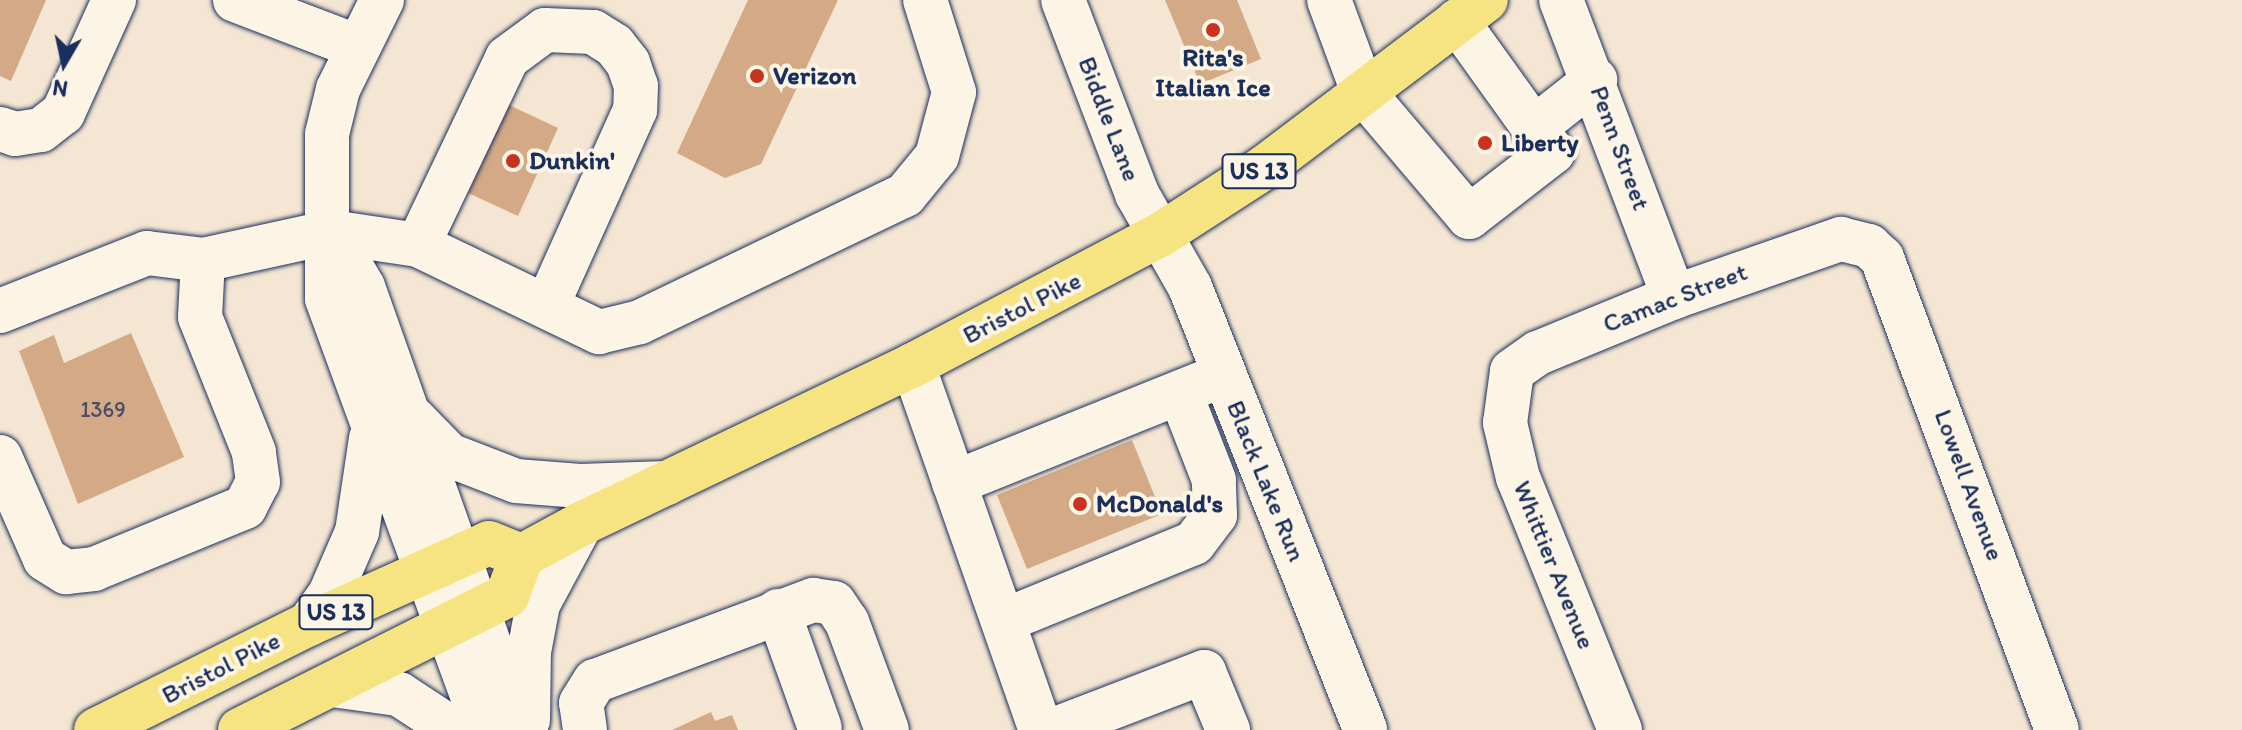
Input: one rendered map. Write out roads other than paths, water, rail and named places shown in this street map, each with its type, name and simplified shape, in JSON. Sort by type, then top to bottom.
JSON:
[{"type":"main road","name":"Bristol Pike","points":[[96,730],[309,624],[489,543],[522,556],[581,524],[913,365],[1160,235],[1265,167],[1472,11]]},
{"type":"main road","name":"US 13","points":[[240,730],[507,596],[522,556]]},
{"type":"street","points":[[0,129],[15,134],[41,130],[63,113],[114,0]]},
{"type":"street","points":[[235,0],[358,47]]},
{"type":"street","points":[[382,0],[338,89],[327,134],[331,232],[363,287],[390,418],[462,617],[485,730]]},
{"type":"street","points":[[0,311],[147,253],[203,260],[331,232],[418,245],[599,332],[640,322],[905,195],[937,156],[954,92],[925,0]]},
{"type":"street","name":"Biddle Lane","points":[[1063,0],[1137,194],[1160,235]]},
{"type":"street","points":[[1329,0],[1363,92],[1469,217],[1553,152],[1534,128],[1472,11]]},
{"type":"street","name":"Penn Street","points":[[1561,0],[1595,80],[1674,297]]},
{"type":"street","points":[[418,245],[507,58],[545,30],[569,27],[593,32],[614,45],[628,63],[636,86],[635,110],[547,306]]},
{"type":"street","points":[[1534,128],[1595,80]]},
{"type":"street","name":"Black Lake Run","points":[[1160,235],[1190,287],[1365,730]]},
{"type":"street","name":"Camac Street","points":[[1506,397],[1512,371],[1538,353],[1822,241],[1841,239],[1869,246]]},
{"type":"street","name":"Lowell Avenue","points":[[1869,246],[1882,258],[1947,422],[2057,730]]},
{"type":"street","points":[[0,457],[45,559],[66,572],[94,569],[245,507],[258,482],[254,452],[200,317],[203,260]]},
{"type":"street","points":[[913,365],[1041,730]]},
{"type":"street","points":[[954,483],[1224,375]]},
{"type":"street","points":[[1003,621],[1194,543],[1215,515],[1214,480],[1180,393]]},
{"type":"street","name":"Whittier Avenue","points":[[1506,397],[1505,423],[1518,478],[1620,730]]},
{"type":"street","points":[[390,418],[449,455],[490,475],[547,485],[667,483]]},
{"type":"street","points":[[309,624],[331,592],[357,532],[390,418]]},
{"type":"street","points":[[527,730],[529,652],[538,604],[581,524]]},
{"type":"street","points":[[585,730],[581,703],[595,681],[813,600],[834,603],[847,622],[887,730]]},
{"type":"street","points":[[778,611],[820,728]]},
{"type":"street","points":[[462,617],[527,730]]},
{"type":"street","points":[[1053,730],[1204,672],[1228,730]]},
{"type":"street","points":[[332,685],[399,694],[454,730]]},
{"type":"place","name":"Rita's Italian Ice","points":[[1213,30]]},
{"type":"place","name":"Verizon","points":[[757,76]]},
{"type":"place","name":"Liberty","points":[[1485,143]]},
{"type":"place","name":"Dunkin'","points":[[513,161]]},
{"type":"place","name":"McDonald's","points":[[1080,504]]}]
